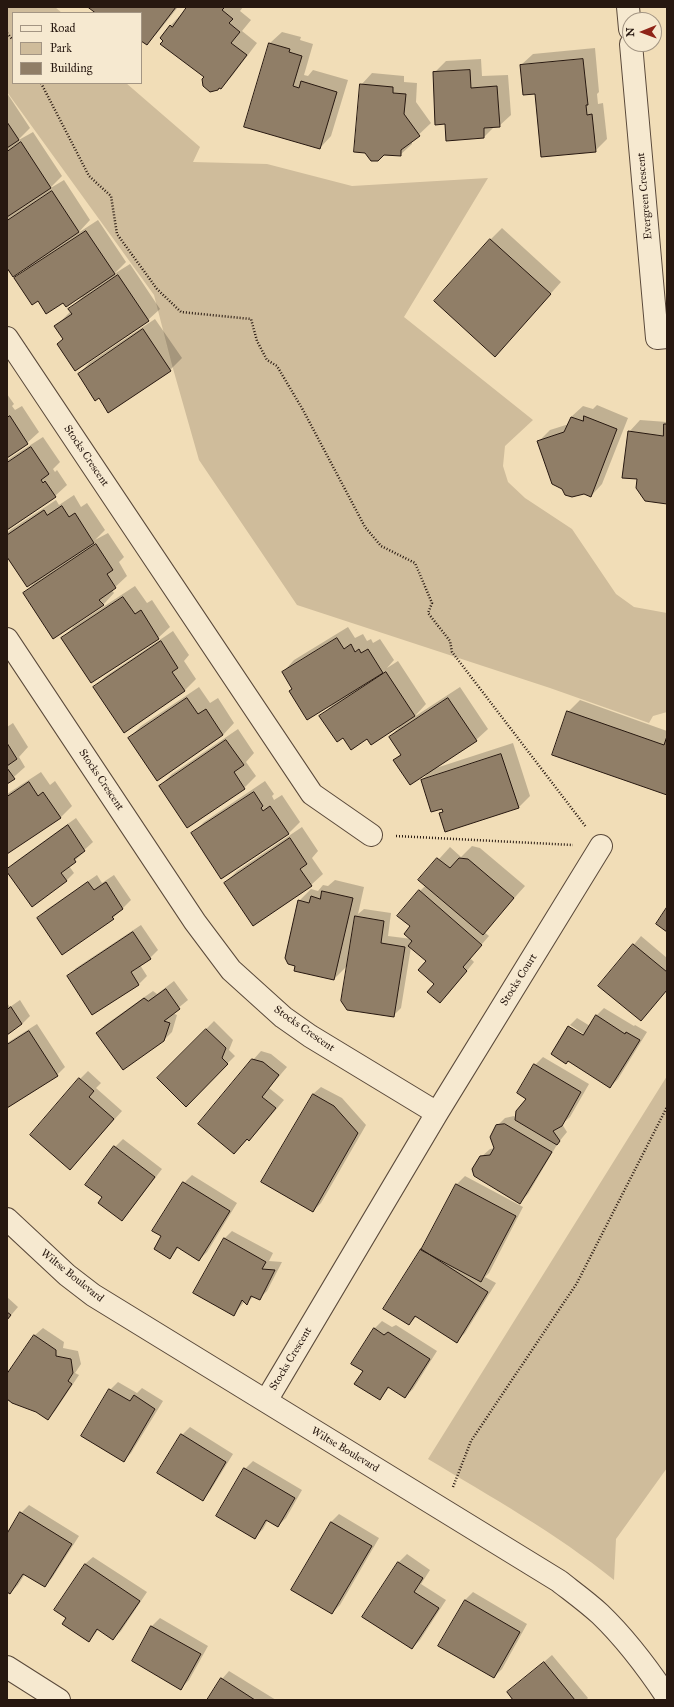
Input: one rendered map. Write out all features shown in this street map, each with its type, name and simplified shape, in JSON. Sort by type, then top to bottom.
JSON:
[{"type":"street","name":"Evergreen Crescent","points":[[632,52],[657,338],[667,337]]},
{"type":"street","name":"Stocks Crescent","points":[[7,338],[312,794],[371,835]]},
{"type":"street","name":"Stocks Crescent","points":[[7,639],[195,922],[231,970],[283,1017],[310,1036],[437,1113],[266,1401]]},
{"type":"street","name":"Stocks Court","points":[[437,1113],[601,846]]},
{"type":"street","name":"Wiltse Boulevard","points":[[7,1219],[61,1269],[93,1295],[560,1581],[599,1614],[626,1641],[650,1671],[667,1697]]},
{"type":"street","points":[[7,1668],[59,1700]]},
{"type":"path","points":[[42,84],[89,176],[111,196],[117,234],[157,289],[181,312],[251,319],[257,341],[267,360],[277,366],[365,527],[381,546],[416,563],[432,603],[428,613],[450,642],[452,652],[601,846]]},
{"type":"path","points":[[371,835],[601,846]]},
{"type":"path","points":[[444,1509],[471,1441],[577,1283],[667,1107]]},
{"type":"green space","points":[[7,7],[55,7],[61,12],[12,12],[12,84],[127,84],[200,147],[193,162],[267,164],[352,186],[488,178],[404,317],[533,420],[505,446],[503,466],[508,482],[525,498],[572,529],[616,594],[634,607],[667,613],[667,712],[653,716],[649,723],[550,688],[297,605],[199,460],[154,295],[7,92]]},
{"type":"green space","points":[[667,1076],[667,1468],[616,1539],[614,1580],[546,1531],[428,1459]]},
{"type":"building","points":[[88,7],[176,7],[147,45],[142,42],[142,12],[95,12]]},
{"type":"building","points":[[187,7],[225,7],[222,10],[233,19],[229,23],[240,32],[231,43],[247,55],[221,89],[219,88],[218,90],[210,92],[203,86],[202,79],[204,77],[160,44],[163,41],[160,38],[170,25],[172,27]]},
{"type":"building","points":[[269,43],[290,49],[289,52],[302,56],[293,86],[299,88],[301,81],[337,92],[320,149],[244,127]]},
{"type":"building","points":[[583,59],[588,105],[586,105],[587,115],[592,114],[596,152],[541,157],[535,94],[523,95],[520,65]]},
{"type":"building","points":[[470,70],[471,88],[497,86],[500,127],[484,128],[484,138],[446,141],[445,124],[435,125],[433,72]]},
{"type":"building","points":[[360,84],[393,87],[393,93],[406,94],[404,114],[420,136],[401,150],[401,156],[384,155],[378,161],[371,161],[365,153],[354,152]]},
{"type":"building","points":[[7,122],[19,140],[7,148]]},
{"type":"building","points":[[21,142],[51,188],[7,217],[7,152]]},
{"type":"building","points":[[52,191],[79,232],[13,277],[7,268],[7,221]]},
{"type":"building","points":[[86,231],[115,274],[66,307],[63,303],[46,314],[38,301],[32,305],[14,278]]},
{"type":"building","points":[[490,239],[551,294],[495,357],[434,301]]},
{"type":"building","points":[[118,275],[149,321],[75,371],[57,344],[63,339],[54,326],[72,314],[68,309]]},
{"type":"building","points":[[143,329],[171,371],[108,413],[99,398],[95,401],[78,374]]},
{"type":"building","points":[[10,416],[28,444],[7,458],[7,418]]},
{"type":"building","points":[[584,416],[617,429],[591,497],[584,494],[572,497],[565,495],[562,489],[552,484],[537,441],[564,432],[571,417],[583,421]]},
{"type":"building","points":[[664,424],[667,424],[667,504],[645,501],[636,488],[637,479],[622,478],[628,431],[663,436]]},
{"type":"building","points":[[31,447],[49,474],[41,480],[43,483],[45,481],[56,497],[7,530],[7,463]]},
{"type":"building","points":[[62,506],[69,517],[75,513],[94,543],[27,587],[7,557],[7,535],[44,510],[47,515]]},
{"type":"building","points":[[96,544],[113,570],[107,574],[116,588],[99,600],[104,605],[53,639],[23,593]]},
{"type":"building","points":[[123,597],[135,614],[141,610],[159,639],[91,683],[61,638]]},
{"type":"building","points":[[337,638],[344,649],[351,644],[355,652],[359,649],[361,653],[368,649],[383,673],[307,720],[289,691],[292,689],[282,672]]},
{"type":"building","points":[[161,641],[178,668],[172,672],[185,691],[124,733],[93,687]]},
{"type":"building","points":[[386,672],[415,716],[371,745],[367,739],[351,750],[343,738],[337,742],[319,716]]},
{"type":"building","points":[[187,698],[198,714],[206,709],[223,735],[157,781],[128,738]]},
{"type":"building","points":[[448,698],[477,741],[410,785],[393,760],[401,755],[389,737]]},
{"type":"building","points":[[567,711],[664,745],[667,736],[667,795],[552,755]]},
{"type":"building","points":[[226,740],[244,765],[234,772],[245,789],[187,828],[159,786]]},
{"type":"building","points":[[7,743],[17,759],[7,766]]},
{"type":"building","points":[[501,754],[519,808],[445,832],[439,813],[443,812],[442,809],[431,812],[421,780]]},
{"type":"building","points":[[7,768],[15,779],[7,784]]},
{"type":"building","points":[[29,782],[38,796],[43,792],[61,818],[7,854],[7,797]]},
{"type":"building","points":[[254,792],[263,806],[261,808],[263,811],[270,806],[289,834],[221,879],[191,833]]},
{"type":"building","points":[[68,825],[85,851],[74,859],[76,862],[61,873],[67,881],[32,907],[7,872],[7,869]]},
{"type":"building","points":[[290,838],[307,864],[300,869],[312,886],[253,926],[224,883]]},
{"type":"building","points":[[437,858],[450,868],[459,858],[468,859],[514,898],[483,935],[418,880]]},
{"type":"building","points":[[88,882],[94,890],[106,882],[123,909],[112,917],[114,919],[62,955],[37,918]]},
{"type":"building","points":[[419,890],[482,945],[463,967],[467,971],[440,1003],[427,992],[434,984],[418,970],[426,961],[408,946],[412,941],[404,934],[410,926],[397,916]]},
{"type":"building","points":[[322,891],[353,898],[334,980],[294,971],[295,966],[288,964],[285,958],[298,900],[309,903],[311,896],[320,899]]},
{"type":"building","points":[[667,907],[667,932],[656,924]]},
{"type":"building","points":[[355,916],[384,921],[381,943],[405,947],[394,1017],[347,1010],[341,1001]]},
{"type":"building","points":[[133,932],[151,959],[131,972],[139,985],[92,1015],[67,976]]},
{"type":"building","points":[[633,944],[667,972],[667,990],[641,1021],[598,986]]},
{"type":"building","points":[[166,989],[180,1009],[164,1021],[170,1023],[164,1041],[123,1070],[96,1033],[144,998],[148,1001]]},
{"type":"building","points":[[11,1007],[22,1024],[7,1035],[7,1010]]},
{"type":"building","points":[[596,1015],[625,1034],[626,1032],[640,1040],[610,1088],[568,1061],[566,1064],[551,1054],[568,1026],[583,1035]]},
{"type":"building","points":[[206,1029],[226,1048],[222,1058],[228,1064],[186,1107],[157,1078]]},
{"type":"building","points":[[29,1031],[58,1076],[7,1108],[7,1045]]},
{"type":"building","points":[[252,1059],[263,1062],[279,1075],[262,1097],[276,1108],[249,1141],[247,1139],[234,1154],[198,1124]]},
{"type":"building","points":[[534,1064],[581,1092],[562,1126],[553,1131],[560,1141],[557,1145],[515,1120],[516,1111],[526,1099],[517,1093]]},
{"type":"building","points":[[79,1078],[94,1091],[89,1097],[114,1119],[70,1170],[30,1135]]},
{"type":"building","points":[[313,1094],[334,1106],[358,1133],[313,1212],[261,1182]]},
{"type":"building","points":[[505,1124],[552,1152],[520,1204],[474,1176],[472,1169],[480,1156],[490,1155],[494,1148],[490,1137],[496,1125]]},
{"type":"building","points":[[114,1146],[155,1177],[122,1221],[98,1203],[102,1197],[85,1185]]},
{"type":"building","points":[[183,1182],[230,1211],[199,1261],[177,1247],[170,1259],[154,1249],[161,1236],[152,1231]]},
{"type":"building","points":[[456,1184],[516,1216],[481,1282],[421,1250]]},
{"type":"building","points":[[224,1238],[266,1262],[262,1269],[275,1270],[260,1300],[251,1296],[247,1305],[242,1300],[234,1316],[193,1293]]},
{"type":"building","points":[[421,1249],[488,1292],[457,1343],[415,1316],[409,1325],[383,1309]]},
{"type":"building","points":[[7,1312],[11,1315],[7,1320]]},
{"type":"building","points":[[374,1328],[384,1335],[388,1332],[430,1359],[405,1398],[388,1387],[380,1400],[354,1384],[363,1371],[351,1364]]},
{"type":"building","points":[[34,1335],[56,1350],[56,1356],[71,1359],[73,1373],[68,1381],[72,1384],[48,1420],[36,1412],[12,1403],[7,1399],[7,1374]]},
{"type":"building","points":[[109,1389],[130,1401],[134,1395],[155,1409],[124,1462],[81,1436]]},
{"type":"building","points":[[181,1434],[226,1462],[203,1501],[157,1473]]},
{"type":"building","points":[[244,1468],[295,1498],[278,1527],[266,1520],[255,1539],[216,1516]]},
{"type":"building","points":[[20,1512],[72,1544],[45,1587],[23,1574],[10,1594],[7,1592],[7,1534]]},
{"type":"building","points":[[331,1522],[372,1546],[332,1614],[291,1590]]},
{"type":"building","points":[[398,1562],[423,1578],[414,1592],[439,1608],[412,1649],[362,1617]]},
{"type":"building","points":[[85,1564],[140,1601],[113,1640],[97,1629],[89,1642],[62,1624],[66,1618],[54,1610]]},
{"type":"building","points":[[465,1600],[520,1632],[494,1678],[438,1646]]},
{"type":"building","points":[[151,1626],[201,1654],[181,1690],[132,1661]]},
{"type":"building","points":[[544,1662],[575,1700],[513,1700],[507,1692]]},
{"type":"building","points":[[221,1678],[255,1700],[207,1700]]}]
